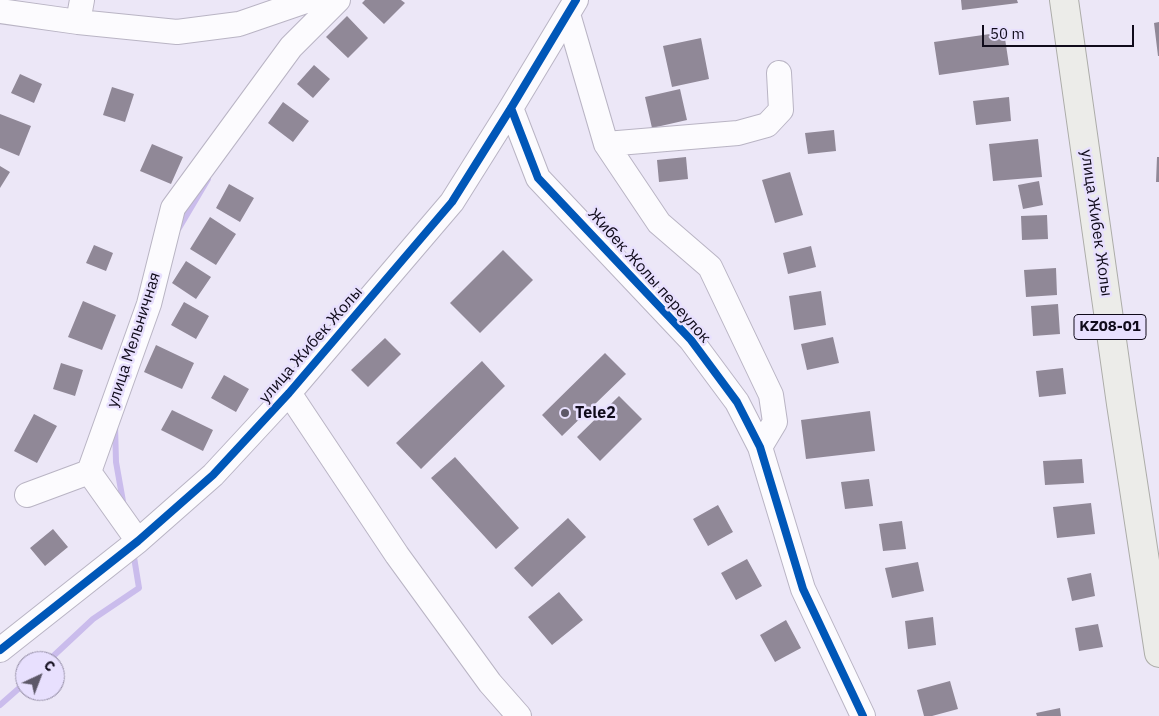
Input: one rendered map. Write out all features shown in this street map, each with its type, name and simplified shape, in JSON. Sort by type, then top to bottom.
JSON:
[{"type":"main road","name":"улица Жибек Жолы","points":[[1064,0],[1121,404],[1159,653]]},
{"type":"street","points":[[1,15],[80,11],[177,32],[240,24],[309,0]]},
{"type":"street","name":"улица Мельничная","points":[[89,472],[149,304],[173,208],[291,48],[338,0]]},
{"type":"street","points":[[572,7],[606,144],[659,223],[710,266],[771,396],[776,422],[760,448]]},
{"type":"street","name":"улица Жибек Жолы","points":[[0,650],[138,541],[212,475],[289,393],[452,202],[572,7]]},
{"type":"street","points":[[606,144],[738,132],[767,125],[781,110],[780,73]]},
{"type":"street","name":"Жибек Жолы переулок","points":[[511,108],[538,178],[691,340],[737,402],[760,448],[803,590],[863,716]]},
{"type":"street","points":[[289,393],[397,555],[490,683],[518,716]]},
{"type":"street","points":[[27,495],[89,472],[138,541]]},
{"type":"building","points":[[365,0],[401,0],[405,3],[384,24],[362,3]]},
{"type":"building","points":[[961,0],[1017,0],[1018,3],[962,10]]},
{"type":"building","points":[[347,16],[368,38],[348,58],[326,37]]},
{"type":"building","points":[[1159,22],[1159,56],[1158,56],[1154,23]]},
{"type":"building","points":[[1004,32],[1009,65],[939,75],[934,42]]},
{"type":"building","points":[[701,38],[709,79],[672,87],[663,46]]},
{"type":"building","points":[[314,65],[330,79],[313,98],[297,84]]},
{"type":"building","points":[[20,74],[42,84],[34,103],[11,93]]},
{"type":"building","points":[[112,87],[134,94],[125,122],[103,115]]},
{"type":"building","points":[[680,89],[687,120],[652,128],[645,97]]},
{"type":"building","points":[[1009,97],[1011,121],[976,125],[973,101]]},
{"type":"building","points":[[283,102],[309,121],[293,142],[268,123]]},
{"type":"building","points":[[0,114],[31,126],[19,156],[0,148]]},
{"type":"building","points":[[834,130],[836,151],[808,154],[805,133]]},
{"type":"building","points":[[1038,139],[1042,177],[993,181],[989,144]]},
{"type":"building","points":[[152,144],[183,157],[171,184],[140,171]]},
{"type":"building","points":[[686,157],[688,179],[659,182],[657,160]]},
{"type":"building","points":[[1157,157],[1159,157],[1159,182],[1156,182]]},
{"type":"building","points":[[0,166],[10,172],[0,188]]},
{"type":"building","points":[[790,172],[803,215],[775,223],[762,180]]},
{"type":"building","points":[[1039,181],[1043,205],[1023,209],[1018,185]]},
{"type":"building","points":[[229,184],[254,198],[240,222],[216,208]]},
{"type":"building","points":[[1047,215],[1048,239],[1022,240],[1021,216]]},
{"type":"building","points":[[210,217],[236,234],[216,265],[190,249]]},
{"type":"building","points":[[94,245],[113,253],[106,271],[86,263]]},
{"type":"building","points":[[811,246],[816,267],[788,274],[783,253]]},
{"type":"building","points":[[503,250],[533,280],[480,333],[450,303]]},
{"type":"building","points":[[186,261],[211,277],[196,299],[172,283]]},
{"type":"building","points":[[1056,268],[1057,295],[1026,297],[1024,270]]},
{"type":"building","points":[[821,291],[826,325],[794,330],[789,296]]},
{"type":"building","points":[[83,301],[116,315],[102,350],[68,337]]},
{"type":"building","points":[[184,302],[209,316],[196,339],[171,325]]},
{"type":"building","points":[[1058,304],[1060,334],[1033,336],[1031,306]]},
{"type":"building","points":[[833,337],[839,363],[807,370],[801,344]]},
{"type":"building","points":[[385,338],[401,354],[368,387],[351,370]]},
{"type":"building","points":[[156,345],[194,363],[182,389],[144,372]]},
{"type":"building","points":[[605,353],[626,374],[562,436],[542,415]]},
{"type":"building","points":[[482,361],[505,386],[421,469],[396,443]]},
{"type":"building","points":[[61,363],[83,370],[75,396],[53,389]]},
{"type":"building","points":[[1063,368],[1066,394],[1039,397],[1036,371]]},
{"type":"building","points":[[224,375],[249,389],[236,412],[211,398]]},
{"type":"building","points":[[619,396],[642,419],[600,461],[577,437]]},
{"type":"building","points":[[172,410],[213,430],[203,451],[161,430]]},
{"type":"building","points":[[870,411],[875,451],[806,459],[801,420]]},
{"type":"building","points":[[34,414],[57,426],[37,463],[14,451]]},
{"type":"building","points":[[455,457],[519,528],[496,549],[431,478]]},
{"type":"building","points":[[1082,459],[1084,483],[1045,485],[1043,461]]},
{"type":"building","points":[[869,479],[873,506],[845,509],[841,482]]},
{"type":"building","points":[[1091,503],[1095,534],[1057,538],[1053,507]]},
{"type":"building","points":[[718,505],[733,532],[708,546],[693,519]]},
{"type":"building","points":[[568,518],[586,537],[532,587],[514,568]]},
{"type":"building","points":[[902,521],[906,549],[883,551],[879,524]]},
{"type":"building","points":[[53,529],[68,547],[45,566],[30,548]]},
{"type":"building","points":[[747,559],[762,586],[736,600],[721,573]]},
{"type":"building","points":[[918,562],[924,591],[892,598],[885,568]]},
{"type":"building","points":[[1091,573],[1095,596],[1072,601],[1067,578]]},
{"type":"building","points":[[559,592],[583,620],[552,645],[528,617]]},
{"type":"building","points":[[933,617],[936,645],[908,649],[905,621]]},
{"type":"building","points":[[786,620],[801,648],[775,662],[760,635]]},
{"type":"building","points":[[1098,624],[1103,647],[1079,651],[1075,628]]},
{"type":"building","points":[[950,681],[958,709],[932,716],[924,716],[917,690]]},
{"type":"building","points":[[1060,708],[1061,716],[1037,716],[1036,713]]},
{"type":"waterway","points":[[179,228],[208,179]]},
{"type":"waterway","points":[[115,425],[116,462],[124,507]]},
{"type":"waterway","points":[[59,651],[93,619],[139,588],[133,551]]},
{"type":"waterway","points":[[0,705],[15,692]]},
{"type":"cycle path","points":[[0,650],[138,541],[213,475],[289,393],[452,202],[576,0]]},
{"type":"cycle path","points":[[511,108],[538,178],[691,340],[737,402],[760,447],[803,589],[863,716]]},
{"type":"place","name":"Tele2","points":[[565,413]]}]
